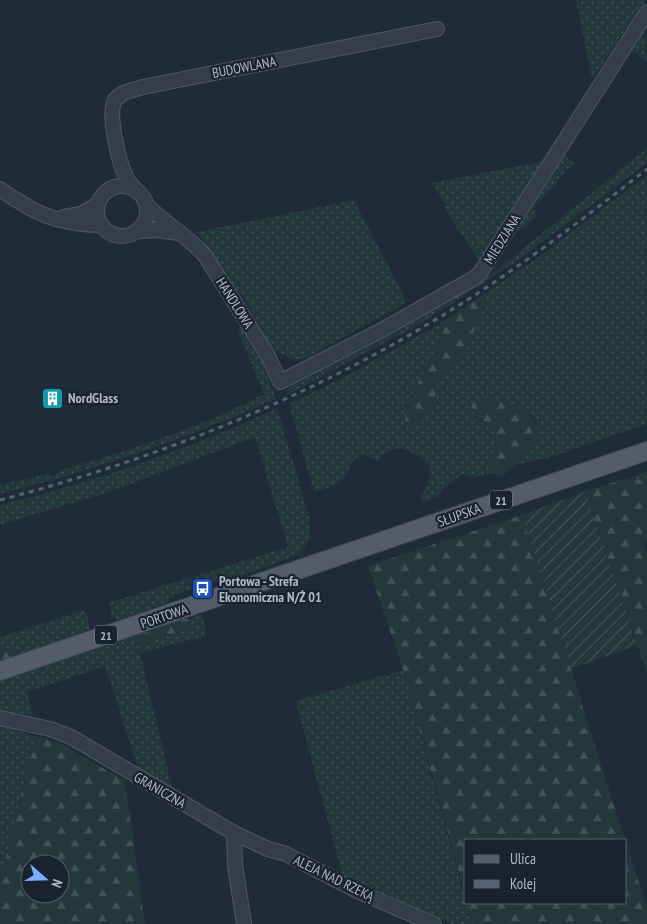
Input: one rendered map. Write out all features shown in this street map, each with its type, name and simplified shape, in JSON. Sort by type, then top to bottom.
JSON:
[{"type":"main road","name":"SŁUPSKA","points":[[355,550],[647,451]]},
{"type":"main road","name":"PORTOWA","points":[[0,671],[355,550]]},
{"type":"street","name":"MIEDZIANA","points":[[280,382],[382,330],[480,273],[647,12]]},
{"type":"street","name":"BUDOWLANA","points":[[120,162],[112,114],[115,101],[123,92],[437,29]]},
{"type":"street","name":"HANDLOWA","points":[[120,162],[126,176],[155,214],[193,243],[206,257],[267,354],[280,382]]},
{"type":"street","points":[[109,189],[124,186],[142,198],[146,218],[138,230],[132,234],[118,236],[105,230],[100,225],[97,215],[100,198],[116,179],[120,162]]},
{"type":"street","points":[[0,189],[36,213],[56,219],[100,225]]},
{"type":"street","points":[[56,219],[81,214],[98,204]]},
{"type":"street","points":[[138,230],[179,233]]},
{"type":"street","name":"GRANICZNA","points":[[0,718],[50,729],[71,737],[234,833]]},
{"type":"street","points":[[234,833],[235,865],[244,924]]},
{"type":"street","name":"ALEJA NAD RZEKĄ","points":[[234,833],[268,849],[286,854],[357,891],[434,924]]},
{"type":"green space","points":[[576,0],[645,0],[592,80]]},
{"type":"green space","points":[[644,28],[645,32],[642,37],[647,40],[647,62],[629,49]]},
{"type":"green space","points":[[647,148],[647,163],[520,259],[425,321],[287,395],[287,390],[293,385],[388,337],[482,282]]},
{"type":"green space","points":[[563,154],[575,164],[559,178],[556,186],[533,208],[538,215],[519,231],[516,227]]},
{"type":"green space","points":[[542,159],[546,162],[481,258],[477,258],[444,207],[447,206],[431,183],[540,162]]},
{"type":"green space","points":[[647,175],[647,424],[547,458],[514,465],[534,446],[538,426],[532,415],[516,407],[474,417],[495,431],[498,439],[490,462],[493,473],[472,478],[464,474],[442,489],[438,497],[424,502],[420,500],[429,479],[429,467],[421,458],[401,449],[386,452],[377,461],[364,454],[355,459],[341,481],[314,492],[289,404],[328,385],[443,322],[432,357],[405,410],[421,418],[425,412],[433,407],[436,389],[445,373],[458,360],[469,342],[485,299],[484,294],[539,257]]},
{"type":"green space","points":[[354,200],[407,302],[304,359],[293,359],[271,348],[244,296],[230,284],[197,232]]},
{"type":"green space","points":[[484,294],[479,319],[461,355],[441,381],[435,393],[433,407],[417,421],[406,426],[405,410],[432,357],[443,322]]},
{"type":"green space","points":[[243,325],[259,354],[276,399],[209,427],[106,464],[0,494],[0,485],[50,473],[51,476],[54,476],[61,470],[190,428],[264,394],[238,331]]},
{"type":"green space","points":[[485,396],[501,399],[519,408],[534,420],[537,428],[538,436],[534,445],[510,470],[500,476],[493,473],[490,462],[498,439],[471,408],[475,400]]},
{"type":"green space","points":[[277,408],[310,519],[310,535],[304,549],[299,554],[240,577],[223,578],[175,595],[166,603],[118,620],[112,617],[108,603],[288,547],[255,437],[112,491],[0,525],[0,505],[106,475],[176,451]]},
{"type":"green space","points":[[647,472],[647,487],[639,479],[628,478]]},
{"type":"green space","points":[[628,478],[639,479],[647,487],[647,542],[643,543],[647,553],[647,673],[585,491]]},
{"type":"green space","points":[[585,491],[637,645],[571,669],[522,515]]},
{"type":"green space","points":[[522,515],[625,839],[464,839],[464,891],[403,670],[368,566]]},
{"type":"green space","points":[[85,610],[90,626],[88,630],[15,657],[16,653],[0,649],[0,637]]},
{"type":"green space","points":[[202,614],[206,636],[140,653],[173,791],[139,771],[105,666],[27,692],[34,722],[0,713],[0,681],[132,637],[139,644],[150,644],[170,634],[182,632],[191,622],[191,619]]},
{"type":"green space","points":[[184,619],[191,619],[191,625],[187,631],[173,633],[150,646],[139,644],[132,637]]},
{"type":"green space","points":[[5,647],[15,650],[15,657],[0,662],[0,649]]},
{"type":"green space","points":[[403,670],[464,896],[464,904],[466,904],[473,924],[452,924],[343,877],[296,701]]},
{"type":"green space","points":[[0,726],[35,736],[0,883]]},
{"type":"green space","points":[[35,736],[60,743],[125,781],[145,924],[0,924],[0,883]]},
{"type":"green space","points":[[627,844],[647,908],[647,924],[473,924],[467,904],[627,904]]},
{"type":"railway","points":[[0,500],[122,464],[181,442],[240,419],[354,365],[410,335],[511,271],[647,169]]},
{"type":"place","name":"NordGlass","points":[[52,398]]},
{"type":"place","name":"Portowa - Strefa Ekonomiczna N/Ż 01","points":[[203,589]]}]
